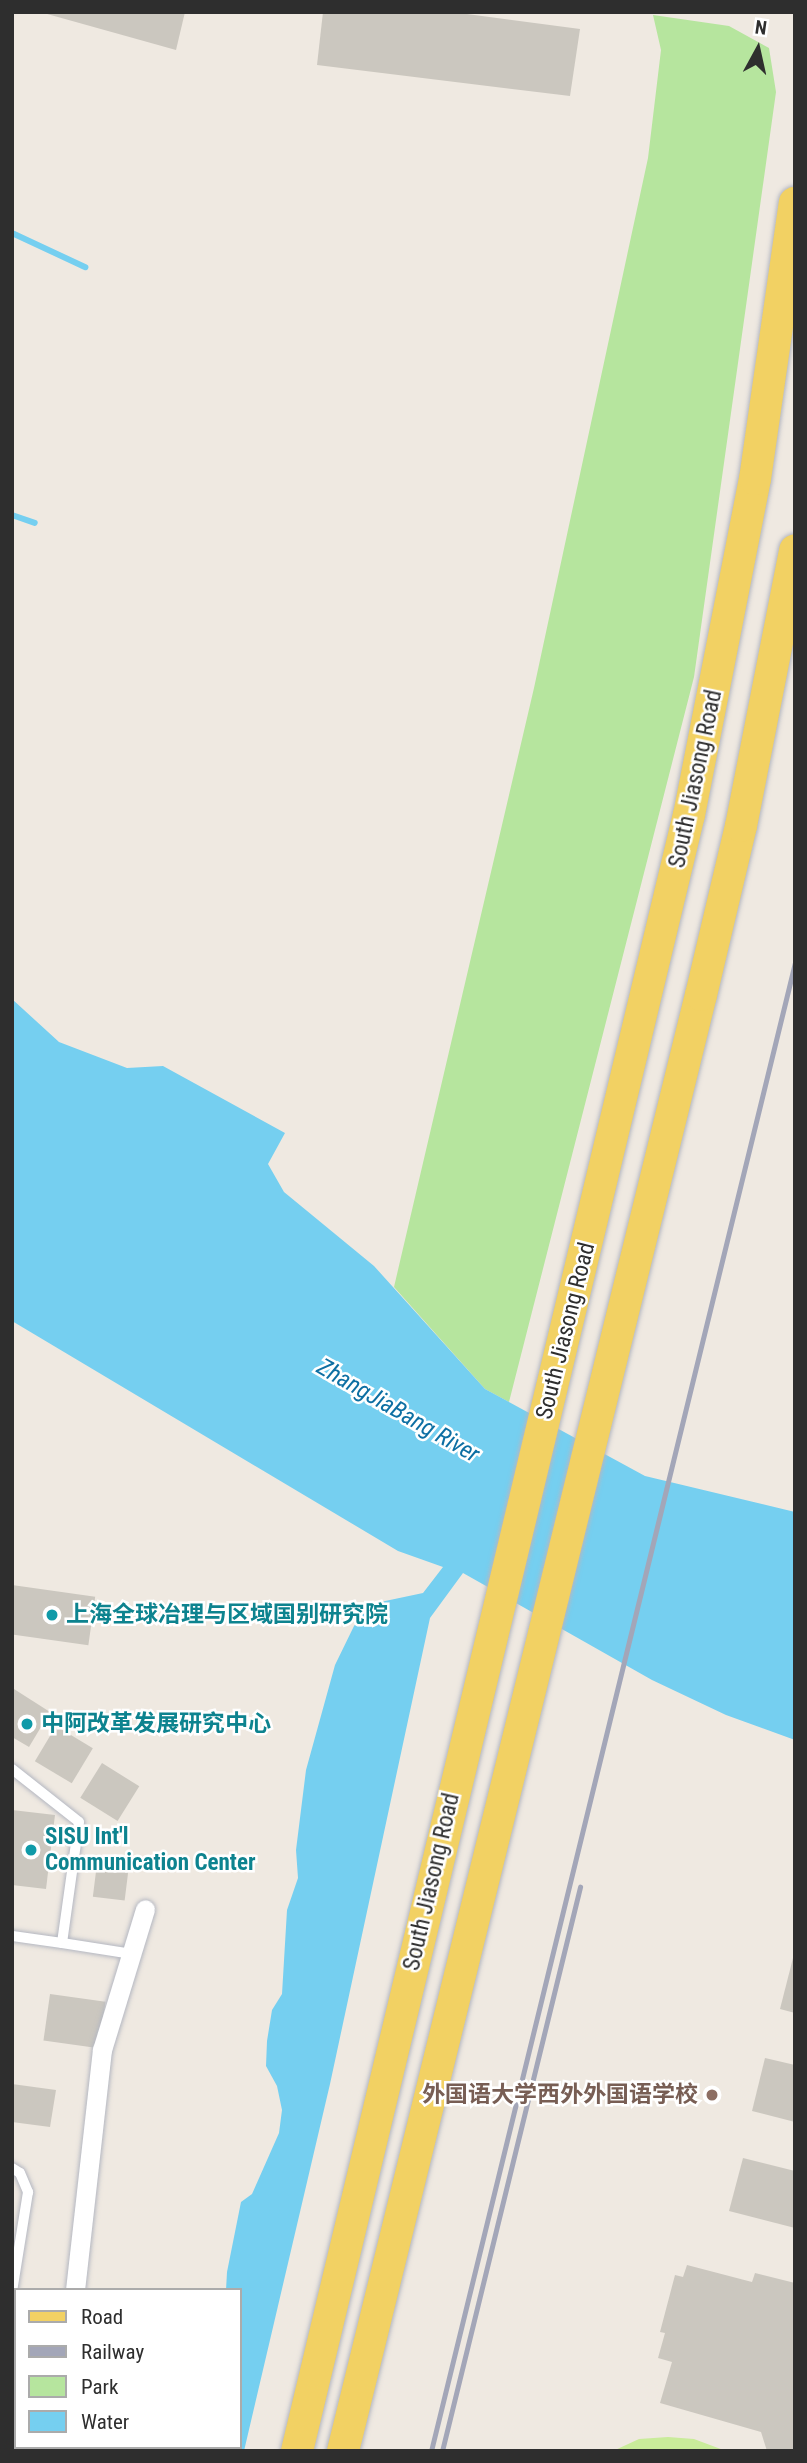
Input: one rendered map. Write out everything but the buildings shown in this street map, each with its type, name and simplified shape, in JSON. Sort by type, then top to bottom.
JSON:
[{"type":"main road","name":"South Jiasong Road","points":[[297,2451],[689,815],[755,479],[795,203]]},
{"type":"main road","points":[[343,2451],[543,1647],[597,1408],[735,852],[795,550]]},
{"type":"street","points":[[75,2288],[102,2050],[145,1909]]},
{"type":"lane","points":[[12,1769],[79,1822],[62,1943]]},
{"type":"lane","points":[[12,1936],[132,1954]]},
{"type":"lane","points":[[12,2168],[20,2173],[28,2192],[15,2288]]},
{"type":"green space","points":[[653,15],[729,26],[769,48],[776,92],[694,677],[509,1402],[485,1389],[394,1287],[534,688],[648,158],[661,50]]},
{"type":"green space","points":[[639,2439],[694,2439],[726,2451],[613,2451]]},
{"type":"water","name":"ZhangJiaBang River","points":[[12,999],[59,1042],[127,1068],[163,1066],[285,1133],[268,1164],[284,1192],[374,1266],[485,1389],[645,1476],[795,1512],[795,1740],[726,1715],[652,1680],[463,1573],[430,1618],[330,2084],[244,2451],[185,2451],[242,2449],[242,2288],[226,2288],[227,2272],[241,2202],[252,2194],[279,2133],[282,2110],[277,2086],[266,2066],[267,2041],[272,2010],[282,1994],[287,1910],[298,1878],[296,1850],[306,1770],[335,1665],[354,1626],[371,1604],[423,1593],[443,1567],[398,1551],[12,1321]]},
{"type":"waterway","points":[[12,233],[85,267]]},
{"type":"waterway","points":[[12,515],[35,523]]},
{"type":"railway","points":[[431,2451],[795,962]]},
{"type":"railway","points":[[442,2451],[580,1887]]},
{"type":"place","name":"上海全球冶理与区域国别研究院","points":[[52,1615]]},
{"type":"place","name":"中阿改革发展研究中心","points":[[27,1724]]},
{"type":"place","name":"SISU Int'l Communication Center","points":[[31,1850]]},
{"type":"place","name":"外国语大学西外外国语学校","points":[[712,2095]]}]
